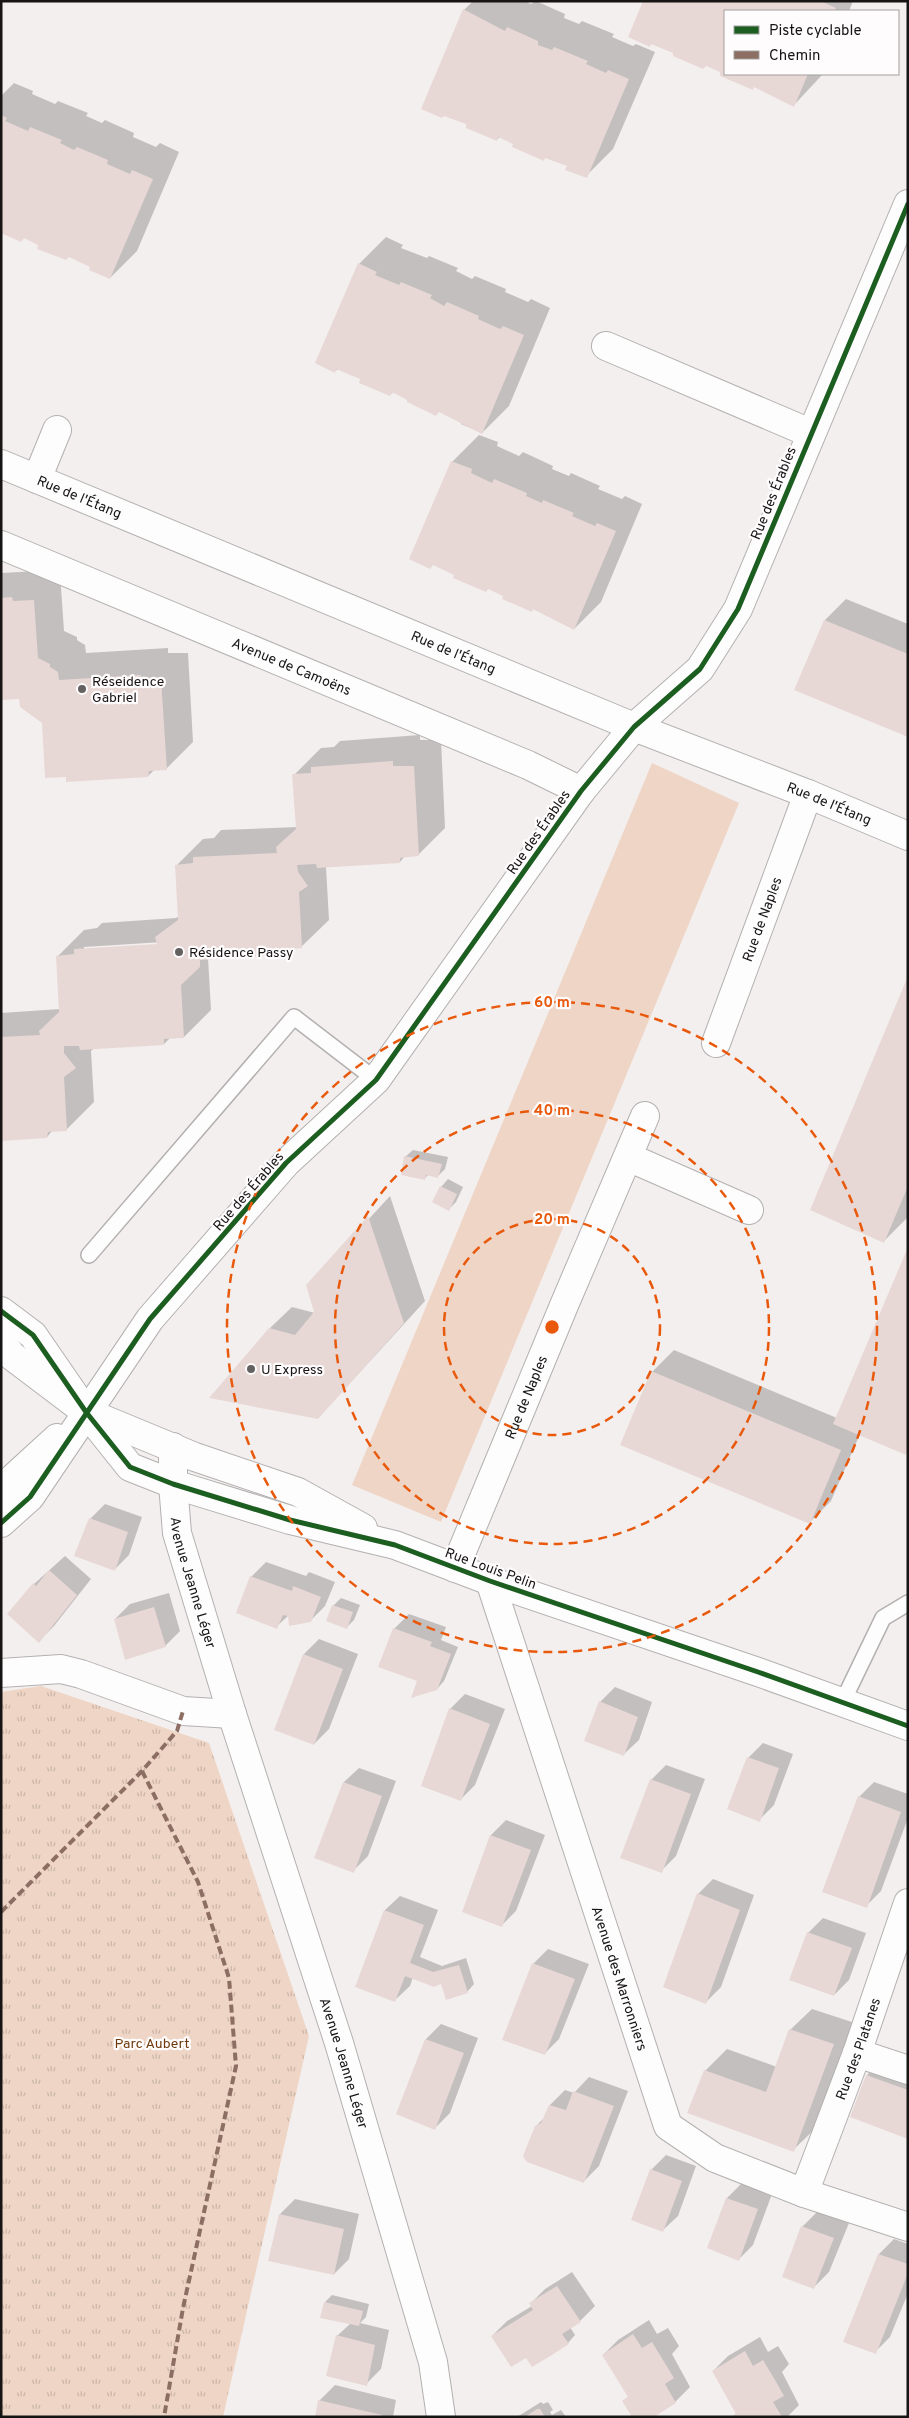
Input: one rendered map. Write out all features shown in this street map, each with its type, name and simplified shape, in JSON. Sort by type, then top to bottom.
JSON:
[{"type":"street","name":"Rue des Érables","points":[[86,1412],[150,1319],[286,1163],[376,1080],[581,790],[634,727],[700,669],[738,609],[810,433],[908,204]]},
{"type":"street","points":[[606,346],[810,433]]},
{"type":"street","points":[[37,479],[57,430]]},
{"type":"street","name":"Rue de l'Étang","points":[[1,464],[634,727],[808,794],[908,836]]},
{"type":"street","name":"Avenue de Camoëns","points":[[1,545],[528,765],[581,790]]},
{"type":"street","name":"Rue de Naples","points":[[716,1043],[808,794]]},
{"type":"street","name":"Rue de Naples","points":[[455,1568],[646,1116]]},
{"type":"street","points":[[628,1158],[749,1210]]},
{"type":"street","points":[[1,1311],[33,1335],[86,1412]]},
{"type":"street","points":[[1,1342],[12,1356],[86,1412]]},
{"type":"street","points":[[1,1493],[10,1481],[86,1412]]},
{"type":"street","points":[[1,1522],[30,1497],[86,1412]]},
{"type":"street","name":"Rue Louis Pelin","points":[[86,1412],[173,1447],[298,1492],[396,1545],[455,1568],[908,1726]]},
{"type":"street","name":"Rue Louis Pelin","points":[[86,1412],[130,1467],[173,1484],[290,1520],[396,1545]]},
{"type":"street","name":"Avenue Jeanne Léger","points":[[173,1447],[173,1484],[177,1533],[232,1714],[342,2052],[433,2362],[441,2417]]},
{"type":"street","name":"Avenue des Marronniers","points":[[490,1581],[668,2126],[715,2158],[804,2193],[908,2227]]},
{"type":"street","points":[[1,1674],[36,1669],[61,1669],[81,1674],[183,1711],[232,1714]]},
{"type":"street","name":"Rue des Platanes","points":[[804,2193],[857,2053],[908,1903]]},
{"type":"street","points":[[857,2053],[908,2070]]},
{"type":"lane","points":[[89,1255],[294,1017],[376,1080]]},
{"type":"lane","points":[[842,1704],[883,1618],[908,1603]]},
{"type":"green space","points":[[652,763],[739,803],[441,1522],[352,1485]]},
{"type":"green space","name":"Parc Aubert","points":[[41,1686],[209,1743],[309,2036],[223,2417],[1,2417],[1,1692]]},
{"type":"building","points":[[643,1],[821,1],[836,8],[835,10],[724,10],[724,75],[808,75],[794,107],[754,87],[753,90],[720,76],[720,72],[706,66],[703,69],[673,56],[673,53],[651,44],[650,47],[628,37]]},
{"type":"building","points":[[463,9],[505,31],[507,27],[538,41],[538,45],[552,50],[554,47],[588,61],[586,64],[606,73],[608,70],[629,79],[587,178],[565,170],[567,166],[545,158],[544,161],[512,147],[513,144],[498,137],[497,141],[466,128],[466,124],[444,116],[442,118],[421,109]]},
{"type":"building","points":[[1,115],[7,118],[5,121],[28,131],[30,127],[62,140],[60,143],[74,150],[77,147],[108,160],[107,164],[130,174],[132,170],[153,179],[110,279],[89,270],[90,267],[69,257],[66,260],[37,249],[38,245],[24,238],[21,242],[1,233]]},
{"type":"building","points":[[358,263],[377,272],[375,275],[399,285],[401,282],[432,295],[430,298],[444,306],[447,302],[479,316],[478,319],[500,329],[503,326],[524,335],[482,434],[439,412],[436,416],[407,402],[407,400],[392,392],[390,396],[359,383],[360,379],[336,369],[335,373],[315,363]]},
{"type":"building","points":[[451,461],[472,469],[471,473],[492,483],[494,479],[527,493],[526,496],[542,503],[543,500],[574,513],[572,516],[595,526],[597,523],[616,531],[574,630],[533,609],[532,612],[502,599],[503,596],[488,589],[486,592],[453,578],[454,575],[433,565],[430,569],[409,559]]},
{"type":"building","name":"Réseidence Gabriel","points":[[12,597],[13,601],[34,600],[38,658],[50,664],[50,667],[58,672],[59,680],[141,675],[141,680],[161,679],[167,770],[149,771],[148,777],[66,782],[66,777],[45,778],[42,723],[20,707],[19,699],[1,700],[1,598]]},
{"type":"building","points":[[824,620],[908,654],[908,737],[794,690]]},
{"type":"building","name":"Résidence Passy","points":[[393,761],[393,766],[414,766],[419,856],[400,858],[400,863],[317,868],[316,864],[297,865],[298,872],[308,886],[299,892],[302,948],[283,950],[283,955],[200,960],[200,967],[181,985],[184,1038],[164,1039],[164,1045],[80,1050],[79,1046],[64,1046],[64,1053],[76,1068],[64,1077],[67,1131],[48,1132],[47,1138],[1,1141],[1,1037],[40,1035],[39,1031],[59,1012],[56,956],[74,954],[74,949],[157,944],[155,937],[178,920],[175,865],[193,863],[193,857],[277,853],[276,847],[296,829],[292,774],[311,773],[311,767]]},
{"type":"building","points":[[908,976],[908,1186],[884,1243],[810,1210]]},
{"type":"building","points":[[404,1156],[442,1164],[438,1178],[426,1175],[425,1180],[401,1175]]},
{"type":"building","points":[[440,1186],[457,1194],[449,1211],[432,1202]]},
{"type":"building","points":[[368,1216],[404,1323],[318,1419],[209,1398],[269,1328],[295,1335],[314,1312],[306,1285]]},
{"type":"building","points":[[908,1247],[908,1449],[906,1455],[833,1424]]},
{"type":"building","points":[[651,1371],[841,1450],[810,1524],[620,1445]]},
{"type":"building","points":[[89,1518],[128,1532],[115,1571],[74,1556]]},
{"type":"building","points":[[49,1570],[77,1595],[39,1643],[7,1614],[33,1583],[36,1586]]},
{"type":"building","points":[[250,1576],[292,1591],[293,1586],[321,1597],[311,1622],[289,1626],[288,1616],[283,1615],[277,1629],[236,1613]]},
{"type":"building","points":[[332,1605],[353,1612],[347,1629],[326,1621]]},
{"type":"building","points":[[154,1607],[166,1647],[125,1660],[114,1619]]},
{"type":"building","points":[[393,1628],[432,1642],[430,1646],[451,1654],[437,1690],[411,1698],[417,1681],[378,1667]]},
{"type":"building","points":[[303,1654],[343,1669],[314,1745],[274,1730]]},
{"type":"building","points":[[599,1701],[638,1717],[624,1756],[584,1741]]},
{"type":"building","points":[[449,1708],[490,1724],[461,1801],[421,1786]]},
{"type":"building","points":[[747,1757],[779,1768],[760,1822],[727,1809]]},
{"type":"building","points":[[650,1779],[691,1794],[662,1873],[620,1858]]},
{"type":"building","points":[[343,1782],[382,1796],[354,1873],[314,1858]]},
{"type":"building","points":[[858,1796],[901,1812],[867,1908],[822,1892]]},
{"type":"building","points":[[490,1835],[531,1850],[502,1927],[462,1912]]},
{"type":"building","points":[[697,1893],[740,1910],[706,2004],[663,1987]]},
{"type":"building","points":[[384,1910],[424,1925],[410,1963],[433,1972],[459,1965],[468,1993],[446,2000],[441,1984],[434,1987],[405,1976],[395,2002],[355,1987]]},
{"type":"building","points":[[807,1932],[852,1948],[834,1996],[789,1980]]},
{"type":"building","points":[[532,1963],[575,1979],[545,2055],[502,2040]]},
{"type":"building","points":[[789,2029],[834,2044],[794,2152],[687,2113],[704,2070],[766,2092]]},
{"type":"building","points":[[425,2039],[464,2053],[435,2130],[396,2114]]},
{"type":"building","points":[[866,2075],[908,2090],[908,2139],[850,2117]]},
{"type":"building","points":[[573,2091],[614,2106],[584,2183],[527,2162],[523,2156],[535,2126],[541,2123],[549,2105],[566,2110]]},
{"type":"building","points":[[650,2169],[682,2181],[663,2232],[631,2220]]},
{"type":"building","points":[[726,2198],[758,2209],[739,2261],[707,2248]]},
{"type":"building","points":[[279,2214],[344,2229],[334,2275],[268,2261]]},
{"type":"building","points":[[801,2226],[834,2238],[814,2289],[782,2277]]},
{"type":"building","points":[[878,2254],[908,2264],[908,2273],[876,2354],[843,2342]]},
{"type":"building","points":[[557,2286],[581,2322],[562,2334],[569,2344],[532,2367],[526,2358],[511,2367],[491,2336],[533,2310],[529,2303]]},
{"type":"building","points":[[324,2302],[363,2311],[359,2326],[320,2318]]},
{"type":"building","points":[[633,2334],[642,2348],[652,2342],[674,2378],[665,2384],[676,2403],[654,2417],[632,2417],[622,2401],[628,2397],[602,2355]]},
{"type":"building","points":[[336,2335],[375,2345],[367,2386],[326,2376]]},
{"type":"building","points":[[745,2351],[753,2366],[763,2360],[784,2396],[773,2402],[782,2417],[731,2417],[736,2414],[712,2371]]},
{"type":"building","points":[[318,2400],[382,2415],[381,2417],[315,2417]]},
{"type":"building","points":[[540,2409],[545,2417],[525,2417]]},
{"type":"marked path","points":[[1,1912],[142,1771],[177,1731],[183,1711]]},
{"type":"marked path","points":[[142,1771],[198,1882],[229,1978],[236,2066],[183,2308],[164,2417]]},
{"type":"cycle path","points":[[1,1523],[30,1497],[150,1319],[286,1163],[376,1080],[581,791],[634,727],[700,669],[738,609],[908,204]]},
{"type":"cycle path","points":[[1,1311],[33,1335],[86,1412],[130,1467],[173,1484],[290,1520],[395,1545],[490,1581],[758,1672],[908,1726]]},
{"type":"place","name":"Réseidence Gabriel","points":[[82,689]]},
{"type":"place","name":"Résidence Passy","points":[[179,952]]},
{"type":"place","name":"U Express","points":[[251,1369]]}]
